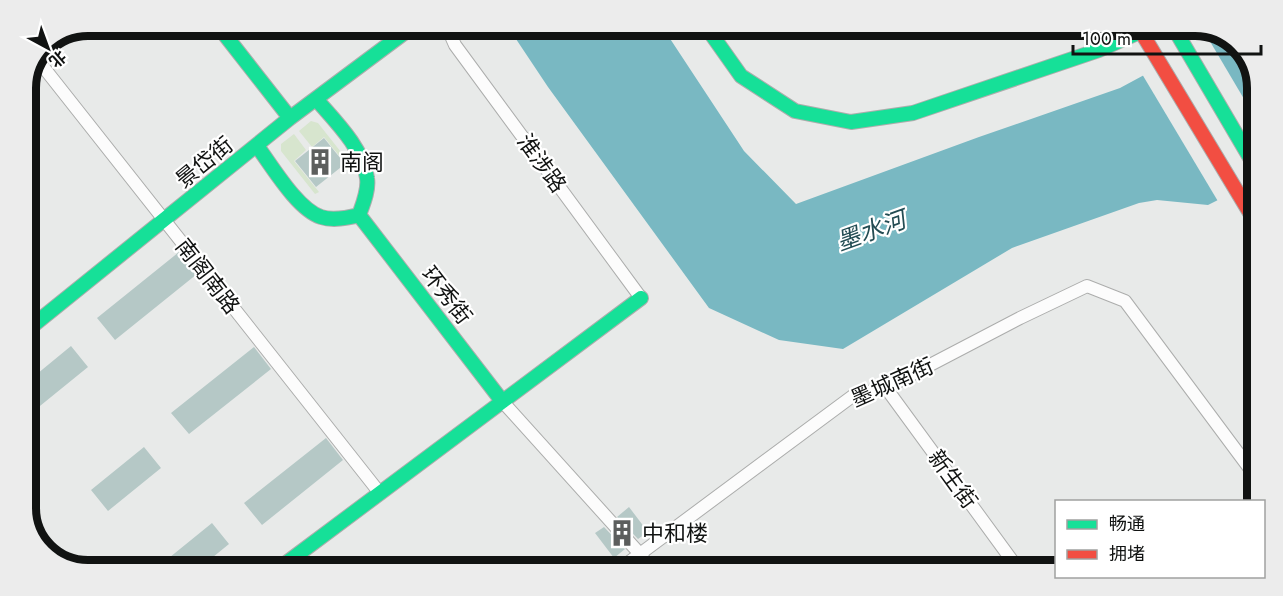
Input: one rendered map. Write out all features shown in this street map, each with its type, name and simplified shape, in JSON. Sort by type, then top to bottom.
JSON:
[{"type":"street","points":[[226,36],[290,118]]},
{"type":"street","name":"景岱街","points":[[36,323],[290,118],[400,36]]},
{"type":"street","name":"淮涉路","points":[[451,36],[455,45],[641,297]]},
{"type":"street","points":[[713,36],[741,76],[795,111],[851,122],[913,113],[1099,50],[1131,36]]},
{"type":"street","points":[[1144,36],[1247,209]]},
{"type":"street","points":[[1178,36],[1247,153]]},
{"type":"street","name":"南阁南路","points":[[41,65],[379,492]]},
{"type":"street","points":[[257,146],[302,203],[318,216],[339,219],[359,215],[365,197],[367,179],[360,157],[316,99]]},
{"type":"street","name":"环秀街","points":[[359,215],[502,401]]},
{"type":"street","name":"墨城南街","points":[[632,560],[854,395],[886,388],[1087,286],[1125,301],[1247,465]]},
{"type":"street","points":[[290,560],[641,297]]},
{"type":"street","name":"新生街","points":[[886,388],[1012,560]]},
{"type":"street","points":[[502,401],[644,560]]},
{"type":"green space","points":[[311,121],[318,123],[352,166],[349,168],[324,137],[312,147],[299,131]]},
{"type":"green space","points":[[294,134],[306,150],[294,161],[319,192],[315,194],[281,151],[281,144]]},
{"type":"water","name":"墨水河","points":[[514,36],[668,36],[744,151],[796,204],[1120,88],[1211,39],[1226,47],[1236,57],[1246,78],[1247,186],[1208,205],[1157,200],[1139,203],[1012,248],[843,349],[779,340],[709,308],[548,87]]},
{"type":"pier","points":[[1208,38],[1247,104],[1247,189],[1219,203],[1142,74]]},
{"type":"building","name":"南阁","points":[[324,138],[345,164],[316,187],[295,161]]},
{"type":"building","points":[[179,252],[197,274],[115,340],[97,318]]},
{"type":"building","points":[[71,346],[88,367],[36,409],[36,375]]},
{"type":"building","points":[[254,347],[271,369],[189,434],[171,413]]},
{"type":"building","points":[[326,438],[343,460],[262,525],[244,503]]},
{"type":"building","points":[[144,447],[161,468],[108,511],[91,490]]},
{"type":"building","points":[[629,507],[648,532],[638,539],[617,517]]},
{"type":"building","points":[[212,523],[229,544],[209,560],[166,560]]},
{"type":"building","points":[[604,527],[625,549],[614,558],[595,533]]},
{"type":"traffic: fast","points":[[226,36],[290,118]]},
{"type":"traffic: fast","points":[[36,323],[290,118],[400,36]]},
{"type":"traffic: fast","points":[[713,36],[741,76],[795,111],[851,122],[913,113],[1099,50],[1130,36]]},
{"type":"traffic: fast","points":[[1179,36],[1247,153]]},
{"type":"traffic: fast","points":[[257,146],[294,196],[312,212],[330,219],[359,215],[367,187],[367,178],[360,156],[347,136],[316,99]]},
{"type":"traffic: fast","points":[[359,215],[502,401]]},
{"type":"traffic: fast","points":[[290,560],[641,298]]},
{"type":"traffic: jam","points":[[1144,36],[1247,208]]},
{"type":"place","name":"南阁","points":[[320,162]]},
{"type":"place","name":"中和楼","points":[[622,533]]}]
